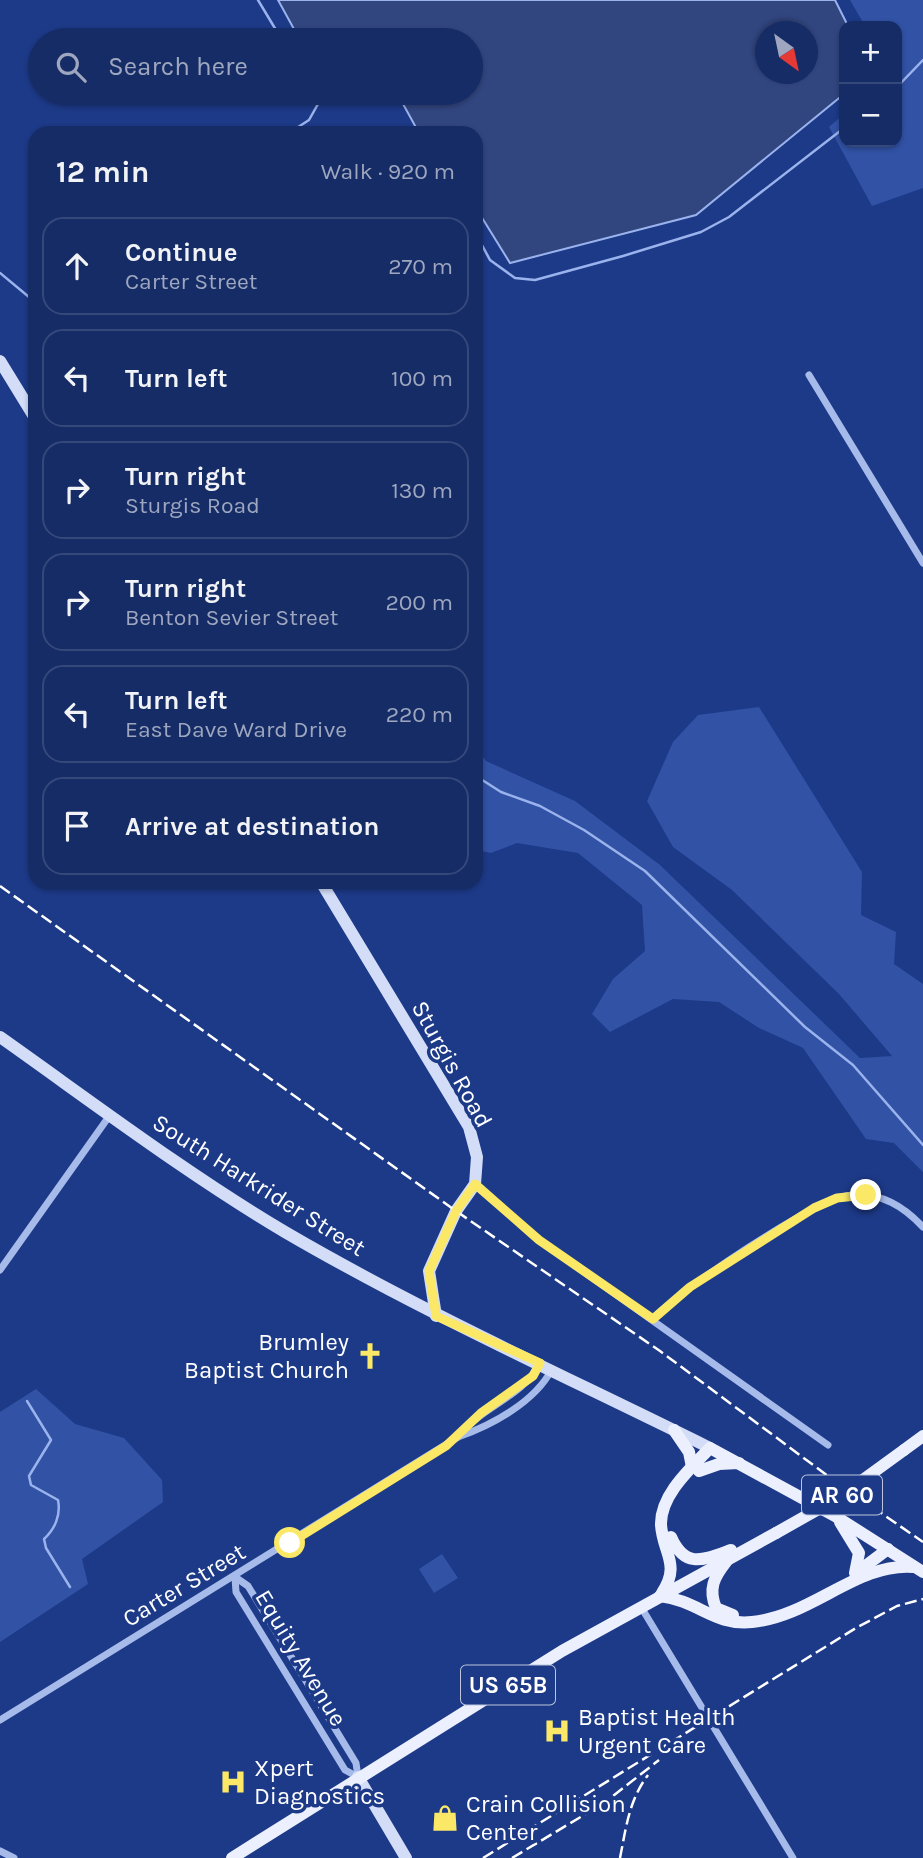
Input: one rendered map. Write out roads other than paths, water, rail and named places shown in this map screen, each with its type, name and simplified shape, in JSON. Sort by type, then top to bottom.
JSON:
[{"type":"main road","points":[[0,361],[28,407]]},
{"type":"main road","name":"Sturgis Road","points":[[325,889],[469,1127],[477,1157],[475,1184]]},
{"type":"main road","name":"South Harkrider Street","points":[[0,1037],[110,1115],[283,1231],[436,1316],[540,1363],[742,1463],[835,1516],[919,1569]]},
{"type":"main road","points":[[436,1316],[429,1271],[456,1211],[475,1184]]},
{"type":"main road","points":[[674,1430],[689,1452],[695,1469]]},
{"type":"main road","name":"AR 60","points":[[660,1596],[838,1498],[923,1436]]},
{"type":"main road","points":[[713,1449],[675,1488],[664,1509],[661,1525],[671,1565],[670,1581],[660,1596],[682,1599],[727,1623],[753,1622],[791,1613],[824,1599],[891,1551]]},
{"type":"main road","points":[[742,1463],[695,1469],[673,1505],[669,1520],[670,1535],[676,1548],[685,1557],[695,1560],[761,1541]]},
{"type":"main road","points":[[835,1516],[855,1543],[859,1574]]},
{"type":"main road","points":[[729,1558],[716,1576],[712,1598],[716,1608],[733,1615],[752,1615],[798,1602],[859,1574],[888,1566],[919,1569]]},
{"type":"main road","name":"US 65B","points":[[232,1858],[562,1651],[660,1596]]},
{"type":"main road","name":"Equity Avenue","points":[[358,1777],[406,1858]]},
{"type":"street","points":[[809,375],[923,563]]},
{"type":"street","points":[[0,1270],[110,1115]]},
{"type":"street","points":[[475,1184],[539,1240],[828,1445]]},
{"type":"street","points":[[653,1319],[690,1287],[814,1208],[837,1198],[866,1195],[890,1201],[923,1227]]},
{"type":"street","name":"Carter Street","points":[[0,1720],[458,1437],[481,1413],[533,1376],[540,1363]]},
{"type":"street","name":"Carter Street","points":[[458,1437],[474,1432],[535,1394],[552,1369]]},
{"type":"street","name":"Equity Avenue","points":[[235,1577],[236,1592],[345,1770],[358,1777]]},
{"type":"street","name":"Equity Avenue","points":[[235,1577],[248,1586],[356,1763],[358,1777]]},
{"type":"street","points":[[641,1607],[793,1858]]},
{"type":"street","points":[[0,1851],[14,1858]]},
{"type":"waterway","points":[[258,0],[275,28]]},
{"type":"waterway","points":[[900,84],[923,60]]},
{"type":"waterway","points":[[300,126],[309,120],[317,105]]},
{"type":"waterway","points":[[483,247],[490,260],[515,278],[535,280],[701,232],[729,217],[839,132]]},
{"type":"waterway","points":[[0,273],[28,296]]},
{"type":"waterway","points":[[483,780],[501,792],[540,806],[584,830],[645,871],[805,1027],[853,1065],[923,1145]]},
{"type":"waterway","points":[[27,1401],[51,1440],[29,1476],[31,1485],[58,1500],[56,1521],[44,1539],[46,1548],[70,1587]]},
{"type":"railway","points":[[0,886],[456,1211],[660,1351],[832,1479],[923,1542]]},
{"type":"railway","points":[[483,1858],[856,1628],[897,1606],[923,1599]]},
{"type":"railway","points":[[512,1858],[604,1803],[659,1760]]},
{"type":"railway","points":[[620,1858],[632,1804],[648,1775]]},
{"type":"place","name":"Brumley Baptist Church","points":[[370,1356]]},
{"type":"place","name":"Baptist Health Urgent Care","points":[[557,1731]]},
{"type":"place","name":"Xpert Diagnostics","points":[[233,1782]]},
{"type":"place","name":"Crain Collision Center","points":[[445,1818]]}]
